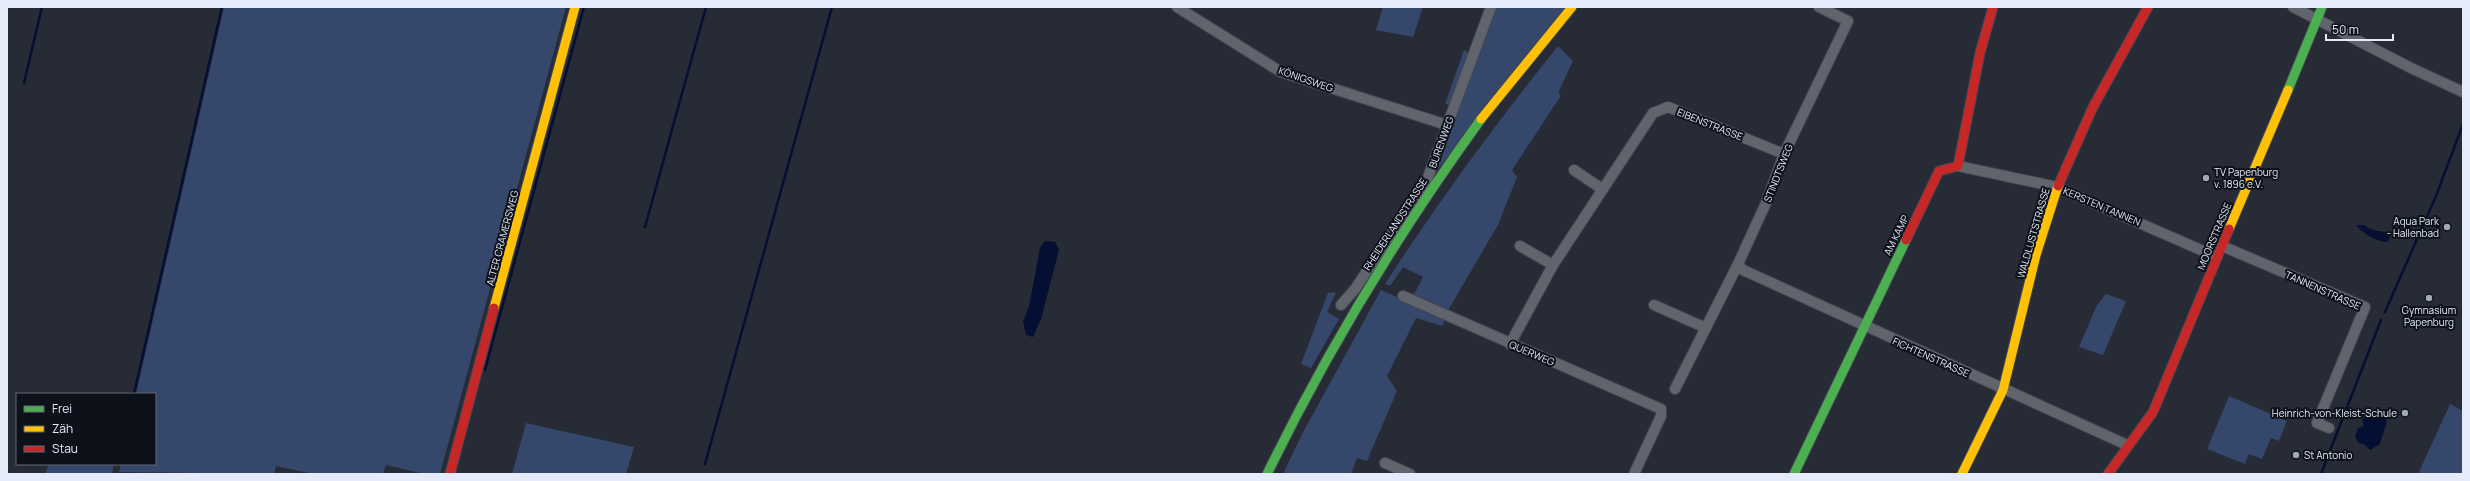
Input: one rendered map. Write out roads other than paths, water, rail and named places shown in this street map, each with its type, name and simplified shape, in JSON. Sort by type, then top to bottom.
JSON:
[{"type":"street","name":"ALTER CRAMERSWEG","points":[[450,474],[575,7]]},
{"type":"street","name":"KÖNIGSWEG","points":[[1177,7],[1281,72],[1447,125]]},
{"type":"street","name":"BURENWEG","points":[[1341,305],[1355,289],[1427,180],[1491,7]]},
{"type":"street","name":"RHEIDERLANDSTRASSE","points":[[1267,474],[1332,348],[1405,227],[1491,107],[1535,49],[1572,7]]},
{"type":"street","name":"STINDTSWEG","points":[[1675,389],[1738,264],[1766,202],[1784,154],[1848,21],[1819,7]]},
{"type":"street","points":[[1958,166],[1980,53],[1993,7]]},
{"type":"street","name":"WALDLUSTSTRASSE","points":[[1962,474],[2003,390],[2036,255],[2057,187],[2093,107],[2148,7]]},
{"type":"street","points":[[2293,7],[2317,21],[2463,92]]},
{"type":"street","name":"MOORSTRASSE","points":[[2110,473],[2127,446],[2142,430],[2153,412],[2322,7]]},
{"type":"street","name":"EIBENSTRASSE","points":[[1510,344],[1553,265],[1653,113],[1668,107],[1784,154]]},
{"type":"street","name":"KERSTEN TANNEN","points":[[1958,166],[2057,187],[2217,257]]},
{"type":"street","name":"AM KAMP","points":[[1794,474],[1939,171],[1958,166]]},
{"type":"street","points":[[1574,170],[1602,189]]},
{"type":"street","points":[[1520,246],[1553,265]]},
{"type":"street","name":"TANNENSTRASSE","points":[[2222,246],[2365,307],[2317,423],[2329,428]]},
{"type":"street","name":"FICHTENSTRASSE","points":[[1738,264],[1743,270],[1864,327],[2127,446]]},
{"type":"street","name":"QUERWEG","points":[[1403,296],[1661,409],[1661,416],[1634,474]]},
{"type":"street","points":[[1654,305],[1706,328]]},
{"type":"street","points":[[1385,463],[1410,474]]},
{"type":"waterway","points":[[24,83],[42,7]]},
{"type":"waterway","points":[[134,393],[222,7]]},
{"type":"waterway","points":[[485,370],[584,7]]},
{"type":"waterway","points":[[645,227],[706,7]]},
{"type":"waterway","points":[[705,464],[832,7]]},
{"type":"waterway","points":[[2385,312],[2436,196],[2463,124]]},
{"type":"waterway","points":[[2321,474],[2381,320]]},
{"type":"place","name":"TV Papenburg v. 1896 e.V.","points":[[2206,178]]},
{"type":"place","name":"Aqua Park - Hallenbad","points":[[2447,227]]},
{"type":"place","name":"Gymnasium Papenburg","points":[[2429,298]]},
{"type":"place","name":"Heinrich-von-Kleist-Schule","points":[[2405,413]]},
{"type":"place","name":"St Antonio","points":[[2296,455]]}]
